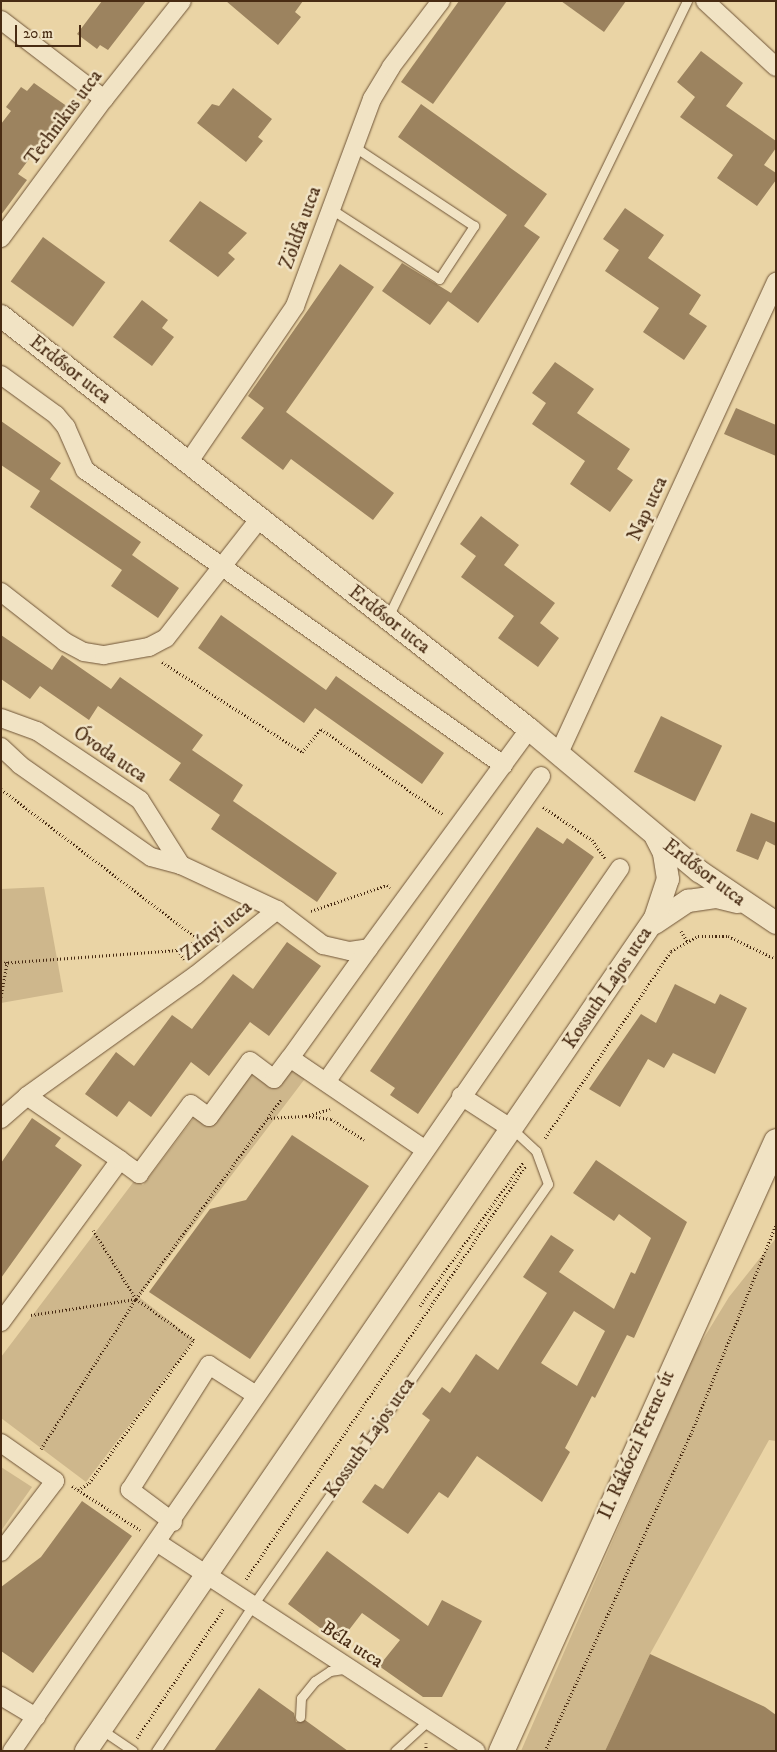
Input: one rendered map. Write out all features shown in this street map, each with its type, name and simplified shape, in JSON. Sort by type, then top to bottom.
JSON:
[{"type":"main road","name":"II. Rákóczi Ferenc út","points":[[501,1751],[776,1141]]},
{"type":"street","name":"Technikus utca","points":[[1,238],[104,98],[182,1]]},
{"type":"street","name":"Zöldfa utca","points":[[188,462],[295,306],[352,146],[391,66],[441,1]]},
{"type":"street","points":[[705,1],[776,67]]},
{"type":"street","points":[[1,20],[104,98]]},
{"type":"street","name":"Nap utca","points":[[559,753],[776,282]]},
{"type":"street","name":"Erdősor utca","points":[[1,316],[529,729],[656,837],[745,905],[776,923]]},
{"type":"street","points":[[1,375],[56,415],[79,450],[85,470],[503,765]]},
{"type":"street","points":[[1,592],[65,642],[84,652],[104,655],[141,649],[166,638],[260,518]]},
{"type":"street","name":"Óvoda utca","points":[[1,718],[37,731],[140,800],[181,865]]},
{"type":"street","points":[[27,1096],[139,1174],[191,1104],[209,1117],[250,1061],[274,1080],[297,1062],[369,948],[406,900],[529,729]]},
{"type":"street","points":[[1,747],[20,765],[151,857],[181,865],[282,915],[336,951],[369,948]]},
{"type":"street","points":[[326,1082],[540,776]]},
{"type":"street","name":"Kossuth Lajos utca","points":[[86,1751],[512,1129],[662,905],[667,888],[666,862],[656,837]]},
{"type":"street","points":[[12,1751],[151,1538],[173,1522],[256,1395],[424,1149],[620,868]]},
{"type":"street","points":[[647,929],[688,901],[702,897],[732,899],[745,905]]},
{"type":"street","name":"Zrínyi utca","points":[[1,1120],[27,1096],[282,915]]},
{"type":"street","points":[[297,1062],[424,1149]]},
{"type":"street","points":[[461,1096],[512,1129]]},
{"type":"street","points":[[2,1321],[120,1160]]},
{"type":"street","points":[[173,1522],[130,1490],[209,1365],[256,1395]]},
{"type":"street","points":[[1,1443],[55,1481],[1,1552]]},
{"type":"street","name":"Béla utca","points":[[151,1538],[476,1751]]},
{"type":"street","points":[[1,1696],[36,1716]]},
{"type":"lane","points":[[387,619],[687,1]]},
{"type":"lane","points":[[331,209],[439,279],[474,226],[352,146]]},
{"type":"lane","name":"Kossuth Lajos utca","points":[[156,1751],[253,1605],[548,1184],[536,1151],[512,1129]]},
{"type":"lane","points":[[300,1717],[301,1698],[315,1680],[330,1671],[348,1668]]},
{"type":"lane","points":[[395,1751],[428,1720]]},
{"type":"lane","points":[[101,1728],[132,1750]]},
{"type":"path","points":[[141,649],[302,752],[321,729],[459,826]]},
{"type":"path","points":[[1,789],[199,940],[178,950],[1,963]]},
{"type":"path","points":[[526,796],[592,840],[601,854],[620,868]]},
{"type":"path","points":[[282,915],[387,885],[406,900]]},
{"type":"path","points":[[132,1750],[234,1593],[671,951],[698,936],[728,936],[776,959]]},
{"type":"path","points":[[178,950],[196,975]]},
{"type":"path","points":[[1,997],[7,962]]},
{"type":"path","points":[[31,1464],[136,1299],[267,1118],[297,1062]]},
{"type":"path","points":[[306,1116],[355,1102]]},
{"type":"path","points":[[267,1118],[306,1116],[331,1119],[364,1140]]},
{"type":"path","points":[[78,1490],[89,1483],[194,1340],[136,1299],[82,1212]]},
{"type":"path","points":[[546,1751],[691,1434],[776,1225]]},
{"type":"path","points":[[2,1321],[136,1299]]},
{"type":"path","points":[[55,1481],[67,1483],[151,1538]]},
{"type":"shaded area","points":[[44,887],[63,992],[1,1003],[1,889]]},
{"type":"shaded area","points":[[291,1065],[307,1076],[139,1297],[194,1340],[86,1482],[1,1418],[1,1357],[135,1180],[143,1185],[196,1115],[250,1070]]},
{"type":"shaded area","points":[[776,1238],[776,1441],[769,1440],[650,1654],[605,1751],[521,1751],[694,1354],[729,1297]]},
{"type":"shaded area","points":[[1,1467],[32,1487],[1,1531]]},
{"type":"building","points":[[102,1],[146,1],[108,50],[100,45],[97,49],[77,34]]},
{"type":"building","points":[[226,1],[303,1],[295,12],[301,17],[278,45]]},
{"type":"building","points":[[459,1],[507,1],[433,104],[401,82]]},
{"type":"building","points":[[561,1],[626,1],[604,32]]},
{"type":"building","points":[[701,51],[743,83],[726,106],[776,141],[776,148],[764,165],[776,173],[776,180],[757,206],[717,178],[733,155],[680,117],[695,97],[677,82]]},
{"type":"building","points":[[34,83],[68,107],[18,174],[27,180],[1,215],[1,124],[11,111],[6,107],[21,87],[27,91]]},
{"type":"building","points":[[233,88],[272,119],[258,137],[263,141],[246,162],[197,123],[212,104],[219,106]]},
{"type":"building","points":[[421,104],[547,194],[524,226],[540,237],[478,323],[448,301],[430,325],[382,291],[402,263],[451,293],[507,215],[398,137]]},
{"type":"building","points":[[200,201],[247,233],[228,253],[235,259],[218,277],[169,241]]},
{"type":"building","points":[[625,208],[664,235],[648,258],[701,295],[689,314],[707,326],[684,360],[643,332],[659,308],[605,271],[619,250],[603,239]]},
{"type":"building","points":[[43,237],[105,282],[73,327],[11,281]]},
{"type":"building","points":[[340,264],[374,287],[286,412],[394,493],[373,520],[291,459],[283,470],[241,438],[264,408],[248,396]]},
{"type":"building","points":[[142,300],[168,320],[162,328],[174,337],[152,366],[113,337]]},
{"type":"building","points":[[555,362],[594,389],[577,413],[630,449],[617,469],[633,480],[610,512],[570,484],[585,461],[532,424],[546,403],[532,393]]},
{"type":"building","points":[[736,408],[776,425],[776,456],[724,434]]},
{"type":"building","points":[[1,421],[61,463],[50,479],[141,542],[132,555],[179,588],[158,618],[111,586],[122,570],[30,507],[40,491],[1,465]]},
{"type":"building","points":[[481,516],[519,545],[504,565],[555,603],[540,623],[559,638],[538,667],[498,638],[514,616],[461,577],[476,556],[460,544]]},
{"type":"building","points":[[221,615],[326,690],[336,676],[444,753],[422,784],[315,708],[304,723],[198,648]]},
{"type":"building","points":[[1,635],[52,670],[62,655],[111,689],[120,677],[203,735],[192,750],[243,785],[233,801],[337,873],[317,902],[211,829],[220,815],[169,780],[181,763],[98,706],[89,720],[40,686],[30,699],[1,679]]},
{"type":"building","points":[[661,716],[722,746],[695,802],[634,772]]},
{"type":"building","points":[[751,813],[776,823],[776,846],[766,841],[758,860],[736,851]]},
{"type":"building","points":[[537,827],[563,844],[567,838],[594,857],[418,1114],[390,1095],[395,1088],[370,1071]]},
{"type":"building","points":[[287,942],[321,966],[269,1036],[250,1022],[209,1076],[191,1062],[151,1117],[129,1101],[117,1117],[85,1094],[116,1052],[134,1066],[172,1015],[192,1029],[233,974],[253,989]]},
{"type":"building","points":[[675,984],[715,1004],[720,994],[747,1008],[715,1074],[673,1053],[664,1068],[648,1059],[620,1107],[589,1089],[641,1014],[656,1023]]},
{"type":"building","points":[[32,1118],[61,1138],[55,1146],[82,1165],[1,1278],[1,1163]]},
{"type":"building","points":[[292,1135],[369,1186],[250,1359],[149,1292],[210,1209],[246,1200]]},
{"type":"building","points":[[596,1160],[687,1222],[634,1338],[627,1335],[595,1398],[592,1396],[565,1448],[570,1452],[542,1502],[477,1456],[448,1498],[439,1492],[408,1534],[362,1502],[375,1484],[383,1489],[430,1420],[422,1414],[442,1387],[450,1393],[476,1354],[498,1370],[547,1293],[523,1277],[551,1235],[574,1250],[559,1272],[614,1309],[631,1272],[635,1274],[651,1238],[619,1214],[614,1221],[573,1193]],"holes":[[[574,1311],[605,1331],[577,1386],[541,1363]]]},
{"type":"building","points":[[82,1501],[132,1536],[33,1673],[1,1651],[1,1587],[41,1557]]},
{"type":"building","points":[[327,1551],[428,1626],[442,1600],[482,1621],[442,1697],[423,1697],[379,1666],[400,1640],[362,1613],[342,1639],[338,1636],[335,1639],[288,1604]]},
{"type":"building","points":[[650,1654],[765,1707],[776,1715],[776,1751],[605,1751]]},
{"type":"building","points":[[259,1688],[294,1713],[296,1722],[305,1720],[348,1751],[214,1751]]}]
